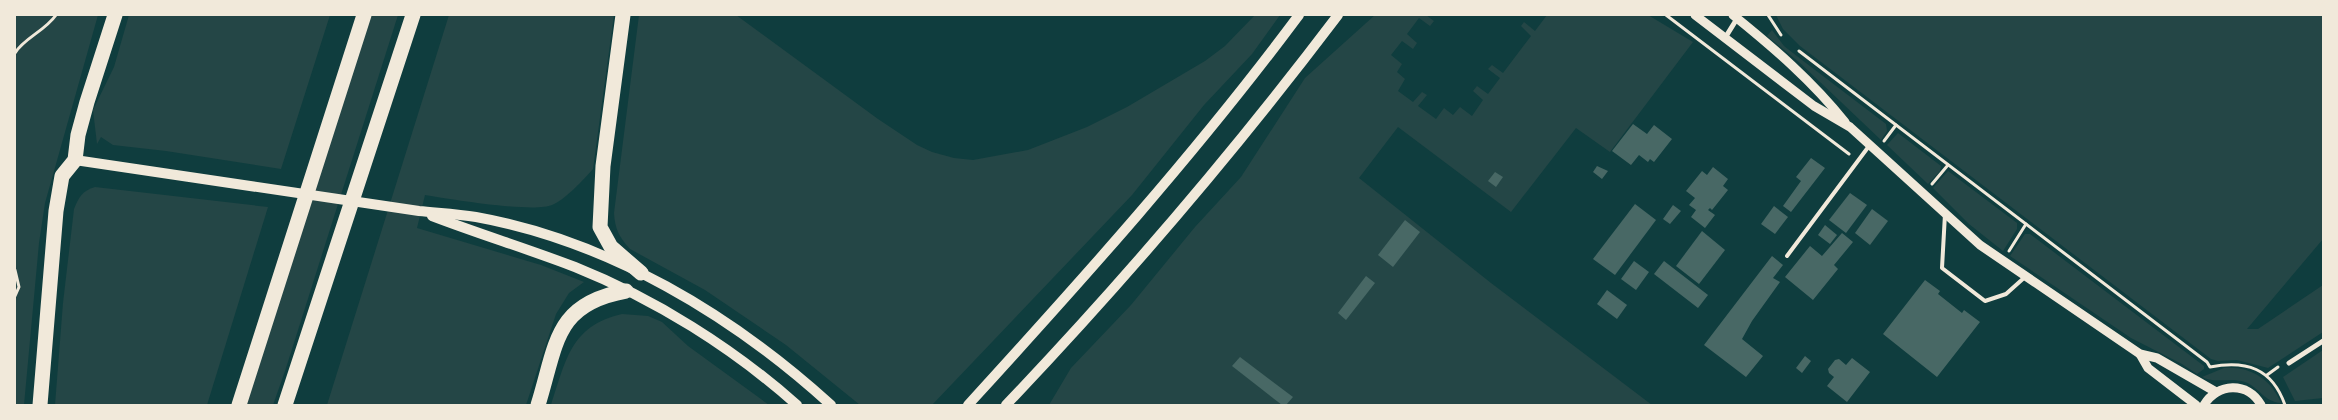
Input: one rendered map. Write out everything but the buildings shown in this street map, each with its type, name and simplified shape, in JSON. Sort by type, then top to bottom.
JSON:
[{"type":"highway","points":[[40,405],[56,211],[62,176],[75,160],[78,135],[86,102],[115,15]]},
{"type":"highway","points":[[239,405],[364,15]]},
{"type":"highway","points":[[285,405],[413,15]]},
{"type":"highway","points":[[623,15],[603,166],[600,227],[611,247],[641,273]]},
{"type":"highway","points":[[538,405],[562,331],[570,317],[578,309],[594,300],[626,291]]},
{"type":"main road","points":[[968,405],[1097,264],[1299,15]]},
{"type":"main road","points":[[1006,405],[1112,289],[1200,187],[1292,75],[1338,15]]},
{"type":"main road","points":[[75,160],[419,211],[476,217],[530,230],[586,249],[641,273],[704,309],[751,339],[831,405]]},
{"type":"main road","points":[[419,211],[489,238],[576,267],[626,291],[703,334],[744,362],[797,405]]},
{"type":"street","points":[[1695,15],[1814,106],[1850,128],[1980,245],[2140,354],[2157,358],[2216,392]]},
{"type":"street","points":[[1725,38],[1736,16],[1822,93],[1850,128]]},
{"type":"street","points":[[2289,363],[2323,341]]},
{"type":"street","points":[[2140,354],[2148,368],[2196,405]]},
{"type":"street","points":[[2204,405],[2216,392],[2227,388],[2245,390],[2253,394],[2261,405]]},
{"type":"lane","points":[[1787,256],[1870,145]]},
{"type":"lane","points":[[1945,214],[1942,268],[1985,301],[2006,294],[2025,277]]},
{"type":"path","points":[[15,53],[20,45],[35,36],[56,15]]},
{"type":"path","points":[[1666,15],[1858,160]]},
{"type":"path","points":[[1768,15],[1786,41]]},
{"type":"path","points":[[1796,49],[2207,362],[2210,367],[2236,364],[2248,366],[2267,376],[2278,388],[2285,405]]},
{"type":"path","points":[[1870,145],[1883,142],[1896,125]]},
{"type":"path","points":[[1922,193],[1948,165]]},
{"type":"path","points":[[15,270],[19,287],[15,296]]},
{"type":"shaded area","points":[[15,15],[98,15],[45,203],[39,243],[24,405],[15,405]]},
{"type":"shaded area","points":[[129,15],[330,15],[281,169],[166,151],[113,145],[101,137],[97,144],[93,110],[114,67]]},
{"type":"shaded area","points":[[371,15],[398,15],[285,371],[273,405],[245,405]]},
{"type":"shaded area","points":[[449,15],[614,15],[593,169],[563,198],[552,205],[542,207],[490,204],[425,195],[417,228],[541,265],[584,282],[569,293],[556,314],[526,405],[327,405]]},
{"type":"shaded area","points":[[639,15],[736,15],[878,119],[917,145],[932,152],[954,158],[973,160],[1028,150],[1087,127],[1127,107],[1205,61],[1225,46],[1255,15],[1280,15],[1252,54],[1204,105],[1132,195],[932,405],[860,405],[786,345],[705,290],[630,249],[620,237],[615,224],[614,213]]},
{"type":"shaded area","points":[[1375,15],[1426,15],[1434,21],[1430,26],[1419,18],[1407,34],[1417,43],[1413,49],[1402,41],[1391,55],[1402,64],[1397,72],[1405,79],[1398,91],[1413,102],[1422,92],[1427,95],[1418,106],[1436,119],[1444,108],[1453,115],[1460,107],[1472,116],[1483,100],[1473,91],[1477,86],[1488,94],[1500,78],[1488,69],[1492,65],[1503,73],[1531,36],[1521,26],[1524,22],[1535,31],[1547,15],[1648,15],[1693,42],[1610,152],[1576,128],[1511,212],[1398,127],[1359,178],[1491,283],[1652,405],[1049,405],[1071,368],[1131,305],[1195,227],[1241,177],[1305,78]]},
{"type":"shaded area","points":[[1776,15],[2323,15],[2323,239],[2247,329],[2258,329],[2323,285],[2323,332],[2268,368],[2237,360],[2218,361],[2211,359],[1800,46],[1783,29]]},
{"type":"shaded area","points":[[1772,30],[1784,46],[1886,124],[1887,131],[1881,140],[1800,63],[1767,36]]},
{"type":"shaded area","points":[[1898,133],[1941,166],[1940,171],[1928,184],[1887,145]]},
{"type":"shaded area","points":[[1948,171],[2017,223],[2017,229],[2003,251],[1969,224],[1933,188]]},
{"type":"shaded area","points":[[95,187],[268,207],[207,405],[55,405],[63,303],[74,209],[82,195],[87,190]]},
{"type":"shaded area","points":[[2025,234],[2030,234],[2204,366],[2204,369],[2197,374],[2182,364],[2131,338],[2010,256]]},
{"type":"shaded area","points":[[622,314],[648,316],[662,322],[688,346],[769,405],[551,405],[566,360],[581,336],[591,327]]},
{"type":"shaded area","points":[[2323,350],[2323,398],[2295,401],[2283,377]]},
{"type":"shaded area","points":[[2224,368],[2242,369],[2258,376],[2272,387],[2281,403],[2270,400],[2245,382],[2213,380],[2202,377]]}]
